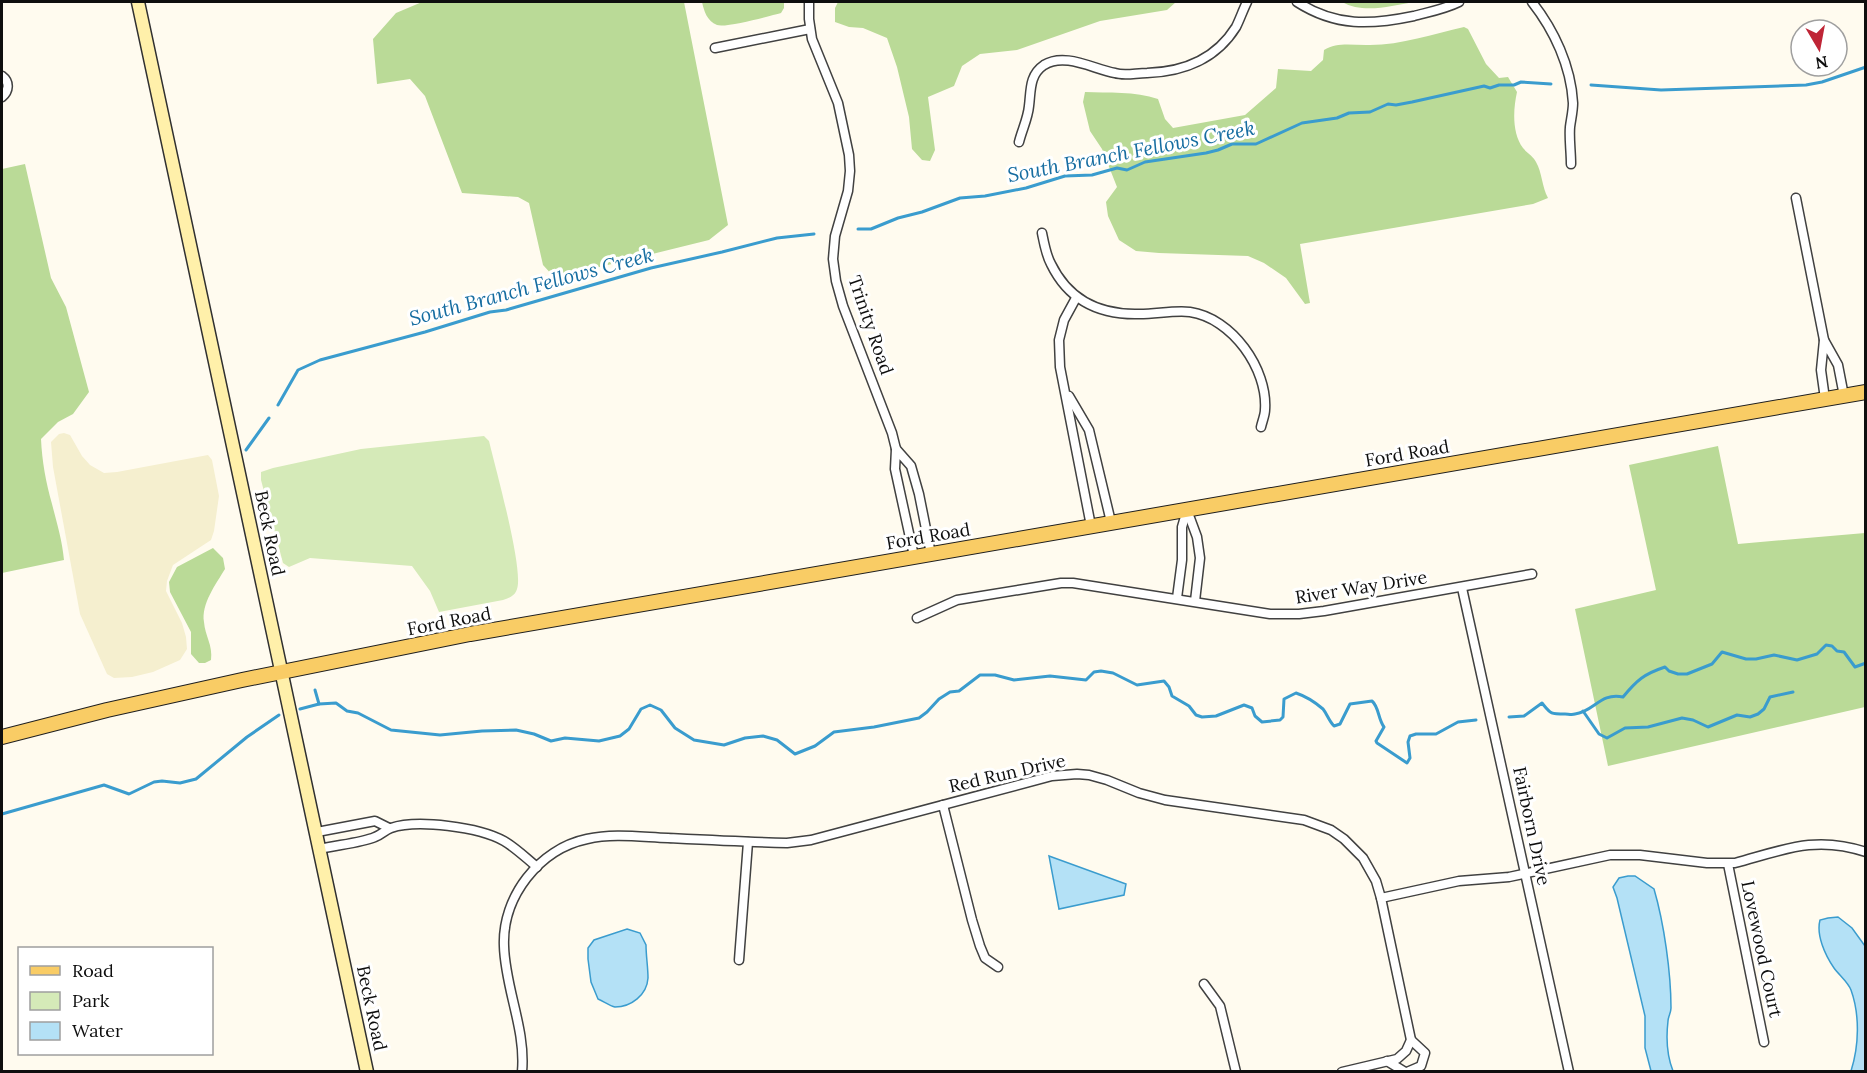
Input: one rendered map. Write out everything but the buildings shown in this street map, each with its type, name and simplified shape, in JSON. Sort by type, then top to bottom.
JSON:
[{"type":"main road","name":"Beck Road","points":[[138,2],[367,1071]]},
{"type":"main road","name":"Ford Road","points":[[2,737],[107,710],[481,632],[1866,392]]},
{"type":"street","name":"Trinity Road","points":[[809,2],[812,39],[833,87],[849,155],[848,191],[835,236],[833,259],[836,281],[843,306],[892,432],[896,449],[895,469],[914,556]]},
{"type":"street","points":[[1019,142],[1029,107],[1029,90],[1034,76],[1043,65],[1057,60],[1075,62],[1117,74],[1162,73],[1181,69],[1218,49],[1236,27],[1247,2]]},
{"type":"street","points":[[1297,2],[1319,13],[1342,20],[1372,23],[1425,13],[1459,2]]},
{"type":"street","points":[[1532,2],[1561,51],[1569,78],[1573,104],[1570,128],[1571,164]]},
{"type":"street","points":[[715,48],[810,28]]},
{"type":"street","points":[[2,76],[8,85],[2,97]]},
{"type":"street","points":[[1796,198],[1824,340],[1821,370],[1825,399]]},
{"type":"street","points":[[1042,233],[1050,263],[1076,298],[1094,307],[1136,315],[1191,312],[1214,321],[1234,335],[1257,368],[1263,388],[1265,410],[1261,427]]},
{"type":"street","points":[[1076,298],[1064,320],[1059,340],[1060,367],[1091,526]]},
{"type":"street","points":[[1824,340],[1838,365],[1844,396]]},
{"type":"street","points":[[1065,389],[1089,430],[1094,444],[1111,522]]},
{"type":"street","points":[[1076,448],[1094,444]]},
{"type":"street","name":"Trinity Road","points":[[896,449],[911,466],[931,554]]},
{"type":"street","points":[[1177,598],[1182,560],[1182,527],[1187,510]]},
{"type":"street","points":[[1187,510],[1197,537],[1200,558],[1195,601]]},
{"type":"street","name":"River Way Drive","points":[[916,618],[957,600],[1061,583],[1092,585],[1270,614],[1299,614],[1462,588],[1532,574]]},
{"type":"street","name":"Fairborn Drive","points":[[1462,588],[1569,1071]]},
{"type":"street","name":"Red Run Drive","points":[[522,1071],[523,1054],[520,1032],[505,961],[504,928],[508,912],[524,882],[550,855],[584,839],[601,836],[787,843],[811,840],[1052,776],[1077,774],[1098,777],[1139,794],[1165,800],[1304,820],[1331,830],[1355,849],[1370,869],[1381,898],[1410,1044],[1425,1053],[1421,1066],[1406,1071]]},
{"type":"street","points":[[942,805],[980,946],[985,958],[998,968]]},
{"type":"street","points":[[317,832],[375,821],[389,828]]},
{"type":"street","points":[[320,849],[375,837],[389,828],[414,823],[478,831],[513,846],[537,867]]},
{"type":"street","points":[[739,960],[748,842]]},
{"type":"street","points":[[1381,898],[1459,880],[1509,877],[1601,856],[1622,854],[1728,864],[1808,844],[1842,845],[1866,852]]},
{"type":"street","name":"Lovewood Court","points":[[1728,864],[1764,1042]]},
{"type":"street","points":[[1204,984],[1221,1006],[1236,1071]]},
{"type":"street","points":[[1342,1071],[1403,1055],[1410,1044]]},
{"type":"street","points":[[1387,1061],[1406,1071]]},
{"type":"shaded area","points":[[59,434],[70,435],[90,465],[104,473],[208,455],[212,460],[219,496],[211,540],[173,565],[167,581],[166,591],[182,623],[187,649],[180,660],[153,672],[114,678],[107,674],[80,614],[53,467],[51,442]]},
{"type":"green space","points":[[422,2],[684,2],[728,225],[709,240],[555,278],[543,265],[529,203],[518,197],[462,193],[425,96],[410,79],[377,84],[373,39],[396,13]]},
{"type":"green space","points":[[702,2],[784,2],[784,8],[781,13],[729,25],[717,25],[708,18]]},
{"type":"green space","points":[[838,2],[1176,2],[1167,10],[1100,21],[1017,50],[980,54],[962,66],[954,86],[928,97],[935,150],[930,161],[922,160],[912,149],[909,117],[897,67],[887,38],[863,28],[849,27],[835,22],[835,8]]},
{"type":"green space","points":[[1342,2],[1414,2],[1387,7],[1359,8]]},
{"type":"green space","points":[[1464,27],[1468,29],[1486,64],[1499,78],[1508,77],[1517,92],[1514,114],[1519,142],[1534,158],[1548,198],[1533,204],[1300,244],[1310,303],[1305,304],[1286,278],[1264,263],[1248,256],[1136,251],[1119,240],[1108,216],[1106,202],[1117,187],[1102,149],[1090,131],[1083,102],[1085,92],[1131,94],[1158,99],[1165,119],[1173,128],[1245,115],[1276,88],[1278,69],[1311,71],[1323,60],[1324,50],[1329,47],[1344,44],[1391,44]]},
{"type":"green space","points":[[25,164],[51,278],[66,307],[89,392],[73,414],[58,422],[41,439],[46,480],[61,538],[64,560],[2,573],[2,169]]},
{"type":"green space","points":[[484,436],[489,441],[508,517],[516,561],[517,589],[512,596],[503,600],[439,612],[430,591],[412,566],[310,558],[289,567],[283,563],[261,480],[261,472],[361,449]]},
{"type":"green space","points":[[1718,446],[1738,544],[1865,533],[1865,707],[1608,766],[1575,609],[1656,590],[1629,465]]},
{"type":"green space","points":[[213,548],[223,558],[225,569],[210,594],[205,608],[205,627],[211,660],[199,663],[191,654],[191,632],[170,592],[169,582],[177,567]]},
{"type":"water","points":[[1049,856],[1126,884],[1124,895],[1059,909]]},
{"type":"water","points":[[1635,876],[1654,889],[1658,902],[1670,979],[1671,1008],[1667,1040],[1673,1071],[1651,1071],[1645,1048],[1645,1016],[1613,887],[1619,878]]},
{"type":"water","points":[[1838,917],[1852,928],[1865,946],[1865,1071],[1851,1071],[1856,1051],[1857,1030],[1854,1000],[1850,987],[1827,957],[1820,938],[1820,920]]},
{"type":"water","points":[[627,929],[640,933],[646,945],[648,978],[645,990],[637,999],[627,1005],[615,1007],[598,999],[591,982],[588,948],[594,940]]},
{"type":"waterway","name":"South Branch Fellows Creek","points":[[1591,85],[1661,90],[1806,85],[1866,67]]},
{"type":"waterway","name":"South Branch Fellows Creek","points":[[858,229],[871,229],[960,198],[1026,188],[1065,176],[1092,175],[1117,168],[1127,170],[1145,162],[1206,153],[1232,144],[1256,144],[1302,123],[1337,118],[1349,113],[1370,112],[1388,104],[1396,105],[1484,86],[1490,88],[1521,82],[1551,84]]},
{"type":"waterway","name":"South Branch Fellows Creek","points":[[278,405],[298,370],[320,360],[651,268],[777,238],[814,234]]},
{"type":"waterway","name":"South Branch Fellows Creek","points":[[246,450],[269,418]]},
{"type":"waterway","points":[[1509,717],[1524,716],[1542,703],[1554,713],[1582,712],[1608,697],[1623,697],[1637,682],[1652,672],[1665,667],[1678,674],[1687,674],[1712,664],[1722,652],[1746,659],[1774,655],[1797,660],[1817,654],[1826,645],[1844,652],[1855,667],[1866,663]]},
{"type":"waterway","points":[[300,709],[319,704],[336,703],[347,711],[358,713],[391,730],[440,735],[516,730],[551,741],[565,738],[599,741],[620,736],[629,729],[641,709],[650,705],[661,710],[675,728],[694,740],[724,745],[745,738],[763,736],[777,740],[795,754],[815,746],[834,732],[919,718],[939,699],[950,692],[959,691],[980,675],[995,675],[1014,680],[1050,676],[1086,680],[1094,672],[1101,671],[1113,673],[1137,685],[1164,681],[1172,696],[1189,706],[1196,715],[1202,717],[1216,716],[1244,705],[1252,708],[1255,716],[1262,722],[1280,720],[1283,717],[1284,699],[1296,693],[1323,709],[1334,726],[1340,724],[1350,704],[1372,701],[1384,727],[1377,743],[1407,763],[1410,758],[1408,742],[1410,736],[1436,734],[1458,722],[1476,720]]},
{"type":"waterway","name":"South Branch Fellows Creek","points":[[315,690],[319,704]]},
{"type":"waterway","points":[[1583,711],[1599,734],[1607,738],[1625,728],[1648,727],[1682,718],[1708,727],[1737,715],[1750,717],[1764,709],[1770,697],[1793,692]]},
{"type":"waterway","points":[[2,814],[104,785],[129,794],[154,782],[180,783],[196,779],[247,737],[279,715]]}]
